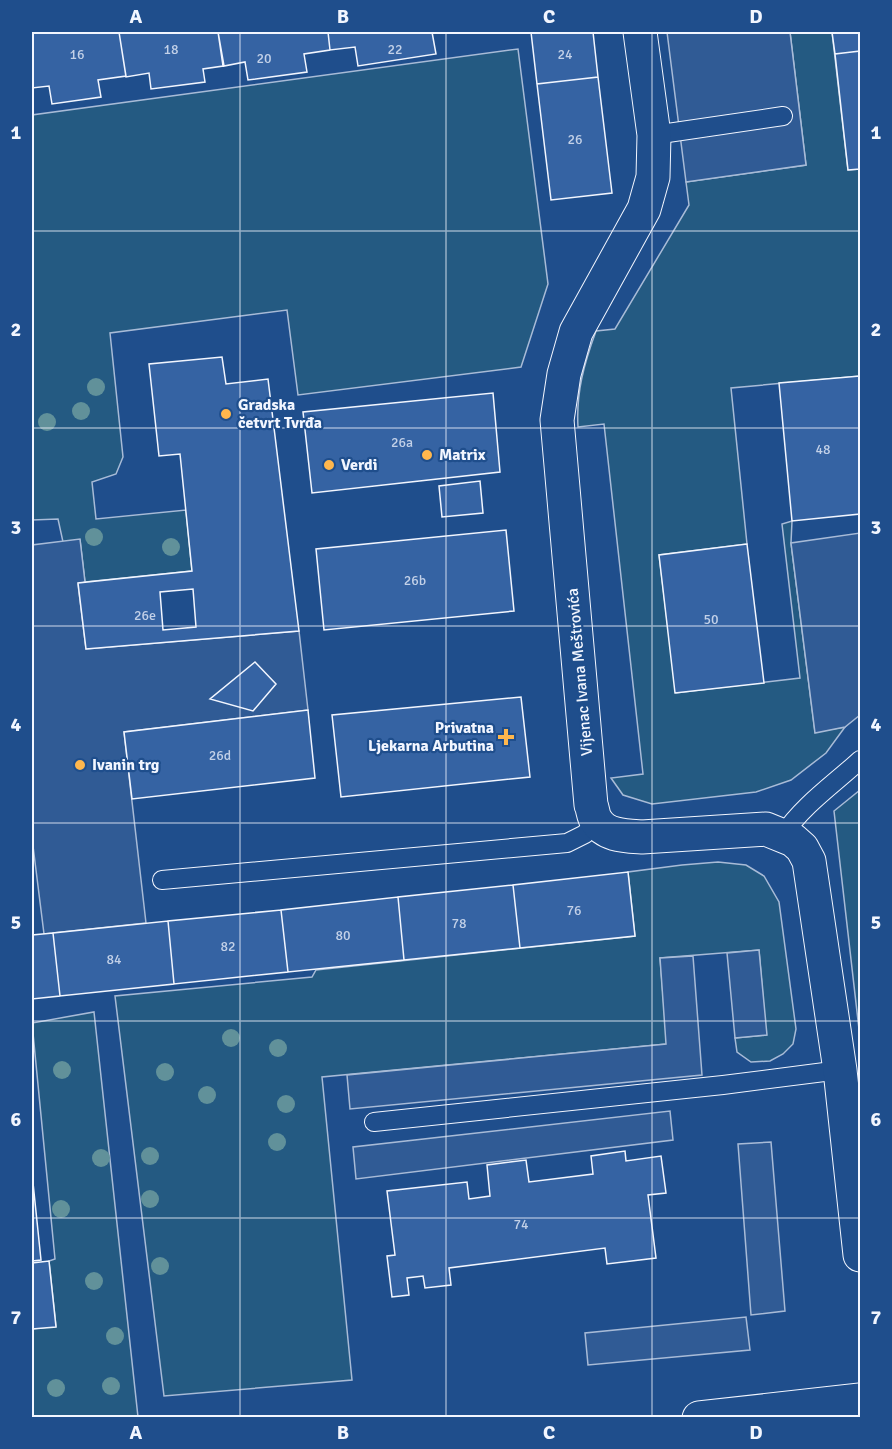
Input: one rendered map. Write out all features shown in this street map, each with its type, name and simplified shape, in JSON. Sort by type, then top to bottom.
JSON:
[{"type":"street","name":"Vijenac Ivana Meštrovića","points":[[596,820],[590,790],[557,420],[564,374],[576,332],[644,209],[653,177],[654,135],[640,32]]},
{"type":"street","points":[[596,820],[607,830],[622,836],[642,837],[766,829],[793,840],[802,848],[809,861],[840,1070],[854,1139],[861,1255]]},
{"type":"street","points":[[699,1418],[861,1400]]},
{"type":"lane","points":[[654,135],[783,116]]},
{"type":"lane","points":[[783,835],[799,814],[861,760]]},
{"type":"lane","points":[[162,880],[567,843],[585,834],[596,820]]},
{"type":"lane","points":[[374,1122],[723,1085],[840,1070]]},
{"type":"shaded area","points":[[667,32],[790,32],[806,165],[686,182]]},
{"type":"shaded area","points":[[790,32],[832,32],[848,170],[860,169],[860,376],[731,388],[747,544],[659,555],[676,693],[800,678],[782,524],[792,521],[791,543],[815,732],[845,727],[826,753],[791,780],[756,792],[652,804],[623,795],[611,778],[643,774],[604,424],[578,427],[580,390],[596,331],[615,329],[689,205],[686,182],[806,165]]},
{"type":"shaded area","points":[[518,49],[548,284],[521,367],[298,395],[287,310],[110,333],[123,457],[116,474],[92,482],[96,519],[186,510],[192,571],[85,582],[80,540],[63,542],[58,519],[32,520],[32,115]]},
{"type":"shaded area","points":[[860,533],[860,715],[845,727],[815,733],[791,543]]},
{"type":"shaded area","name":"Ivanin trg","points":[[80,539],[85,582],[78,584],[86,649],[299,631],[308,710],[124,732],[146,923],[44,934],[32,838],[32,545]]},
{"type":"shaded area","points":[[860,790],[860,1038],[834,811]]},
{"type":"shaded area","points":[[718,862],[746,865],[764,876],[779,902],[796,1029],[793,1044],[783,1054],[770,1061],[751,1062],[737,1052],[735,1038],[766,1035],[759,950],[660,958],[667,1044],[322,1077],[352,1380],[164,1396],[115,996],[312,977],[316,970],[635,936],[628,872]]},
{"type":"shaded area","points":[[759,950],[767,1035],[735,1038],[727,953]]},
{"type":"shaded area","points":[[693,956],[702,1075],[350,1109],[347,1075],[666,1044],[660,958]]},
{"type":"shaded area","points":[[94,1012],[138,1417],[32,1417],[32,1329],[56,1326],[49,1261],[55,1259],[32,1023]]},
{"type":"shaded area","points":[[670,1111],[673,1140],[356,1179],[353,1147]]},
{"type":"shaded area","points":[[771,1142],[785,1311],[751,1315],[738,1144]]},
{"type":"shaded area","points":[[746,1317],[750,1350],[588,1365],[585,1333]]},
{"type":"building","points":[[32,32],[119,32],[126,76],[98,80],[101,97],[52,104],[49,86],[32,88]]},
{"type":"building","points":[[119,32],[218,32],[223,66],[203,69],[205,82],[151,89],[149,73],[126,77]]},
{"type":"building","points":[[218,32],[328,32],[330,50],[304,54],[307,72],[248,80],[245,62],[224,66]]},
{"type":"building","points":[[328,32],[432,32],[436,54],[358,66],[355,47],[330,50]]},
{"type":"building","points":[[531,32],[593,32],[598,77],[537,84]]},
{"type":"building","points":[[832,32],[860,32],[860,51],[835,54]]},
{"type":"building","points":[[860,51],[860,169],[848,170],[835,54]]},
{"type":"building","points":[[598,77],[612,193],[551,200],[537,84]]},
{"type":"building","points":[[222,357],[226,384],[268,379],[299,631],[86,649],[78,583],[192,571],[180,454],[159,456],[149,364]],"holes":[[[193,589],[196,627],[163,630],[160,592]]]},
{"type":"building","points":[[860,376],[860,514],[792,521],[779,383]]},
{"type":"building","points":[[493,393],[500,472],[312,493],[303,412]]},
{"type":"building","points":[[480,481],[483,513],[442,517],[439,486]]},
{"type":"building","points":[[506,530],[514,611],[324,630],[316,549]]},
{"type":"building","points":[[747,544],[764,683],[675,693],[659,555]]},
{"type":"building","points":[[255,662],[276,684],[253,711],[210,699]]},
{"type":"building","points":[[521,697],[530,777],[341,797],[332,715]]},
{"type":"building","points":[[308,710],[315,778],[132,799],[124,732]]},
{"type":"building","points":[[628,872],[635,936],[520,948],[513,885]]},
{"type":"building","points":[[513,885],[520,948],[404,960],[398,897]]},
{"type":"building","points":[[398,897],[404,960],[288,972],[281,910]]},
{"type":"building","points":[[281,910],[288,972],[174,984],[168,921]]},
{"type":"building","points":[[168,921],[174,984],[60,996],[53,933]]},
{"type":"building","points":[[53,933],[60,996],[32,999],[32,935]]},
{"type":"building","points":[[625,1151],[626,1161],[661,1156],[666,1193],[648,1195],[656,1258],[607,1264],[605,1248],[449,1268],[451,1285],[425,1288],[423,1276],[407,1278],[409,1295],[392,1297],[387,1256],[395,1255],[387,1191],[467,1182],[469,1199],[490,1196],[487,1165],[526,1160],[529,1182],[593,1174],[591,1156]]},
{"type":"building","points":[[32,1173],[41,1260],[32,1261]]},
{"type":"building","points":[[49,1261],[56,1327],[32,1329],[32,1263]]},
{"type":"place","name":"Gradska četvrt Tvrđa","points":[[226,414]]},
{"type":"place","name":"Matrix","points":[[427,455]]},
{"type":"place","name":"Verdi","points":[[329,465]]},
{"type":"place","name":"Privatna Ljekarna Arbutina","points":[[506,737]]},
{"type":"place","name":"Ivanin trg","points":[[80,765]]}]
